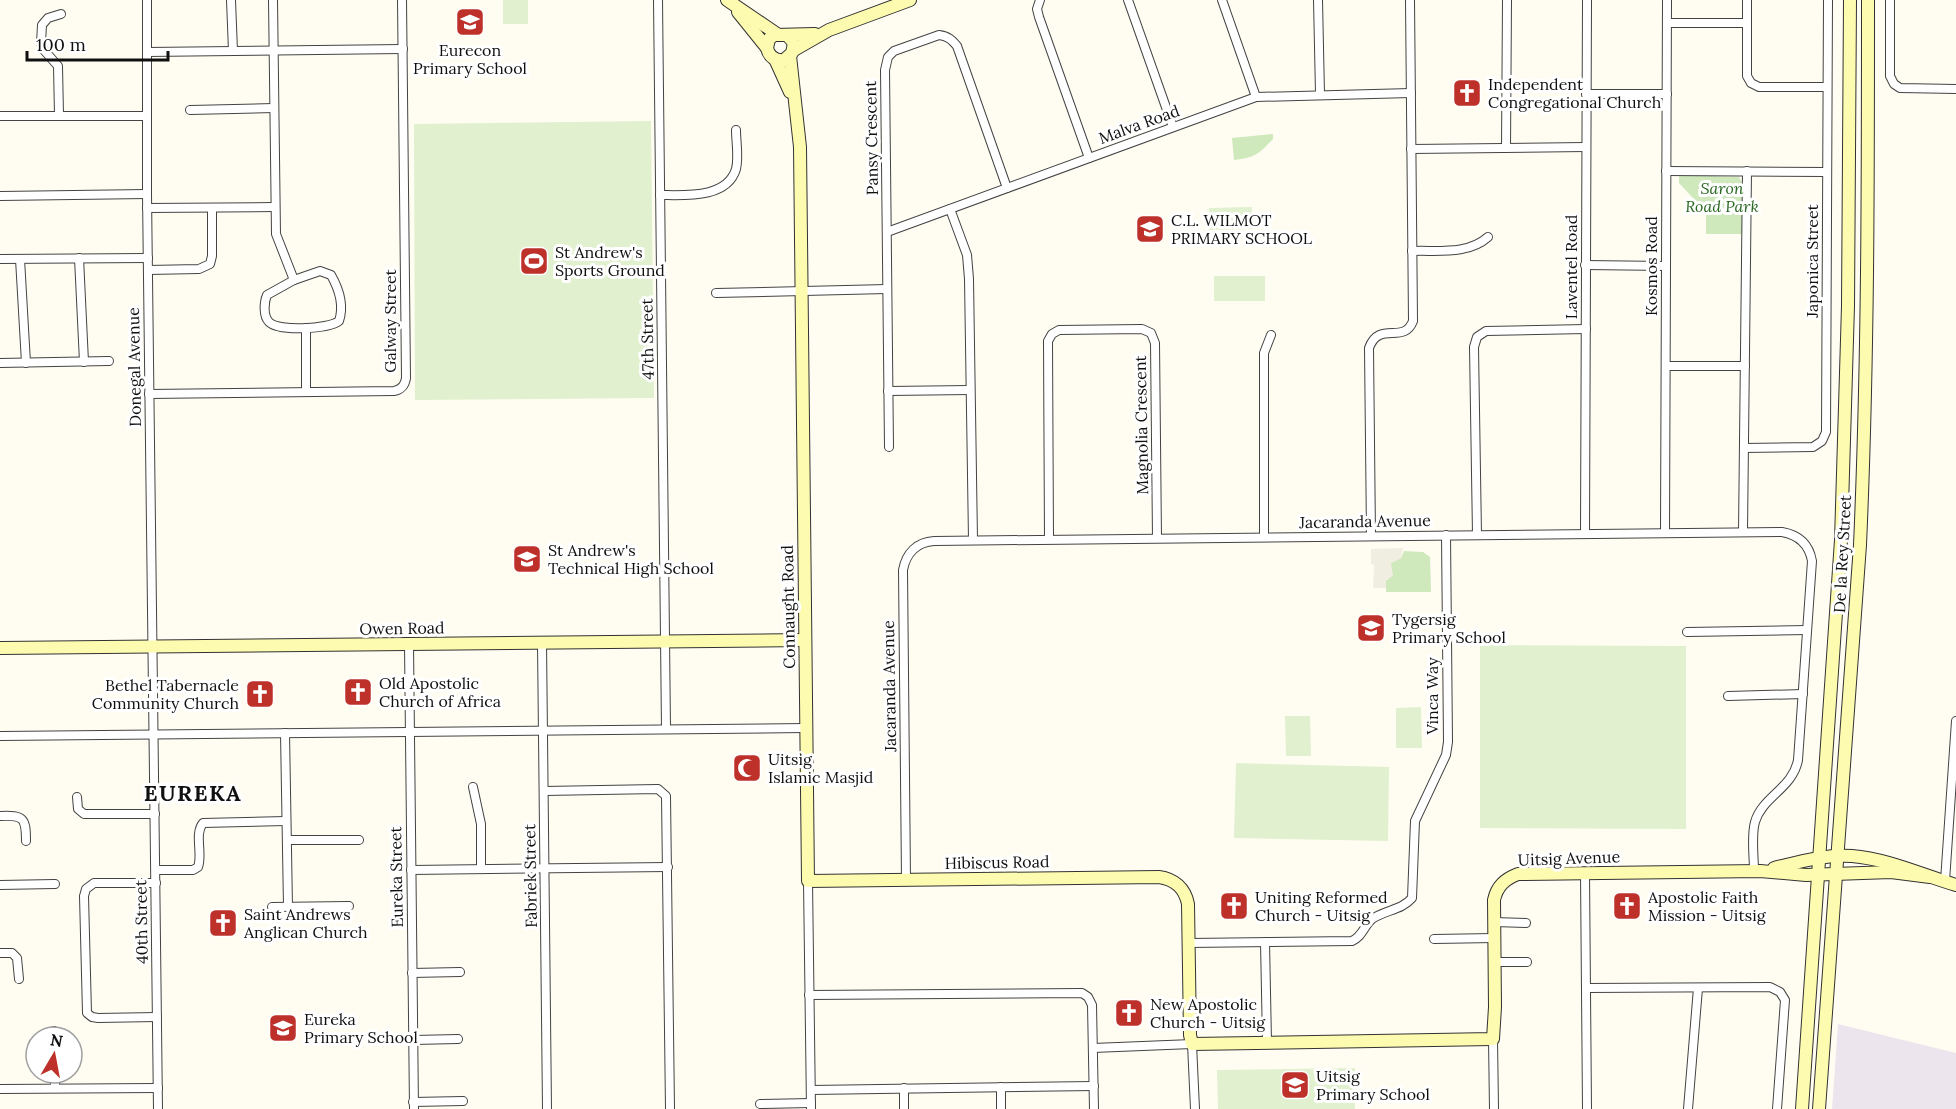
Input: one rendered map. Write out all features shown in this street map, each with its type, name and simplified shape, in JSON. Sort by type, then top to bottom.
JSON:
[{"type":"street","name":"Donegal Avenue","points":[[147,0],[147,208],[154,735]]},
{"type":"street","points":[[231,0],[233,51]]},
{"type":"street","points":[[273,0],[277,239],[294,280]]},
{"type":"street","name":"Galway Street","points":[[149,394],[394,391],[400,389],[406,381],[402,0]]},
{"type":"street","name":"47th Street","points":[[658,0],[666,729]]},
{"type":"street","points":[[728,1],[767,48],[771,57],[784,60],[822,33],[910,0]]},
{"type":"street","points":[[1040,0],[1039,17],[1089,158]]},
{"type":"street","points":[[1128,0],[1173,128]]},
{"type":"street","points":[[1222,0],[1256,97]]},
{"type":"street","points":[[1318,0],[1320,94]]},
{"type":"street","points":[[1371,536],[1370,345],[1381,333],[1402,333],[1412,324],[1410,0]]},
{"type":"street","points":[[1506,148],[1507,0]]},
{"type":"street","name":"Laventel Road","points":[[1585,534],[1587,0]]},
{"type":"street","name":"Kosmos Road","points":[[1665,533],[1667,0]]},
{"type":"street","points":[[1747,0],[1747,76],[1751,83],[1759,87],[1827,87]]},
{"type":"street","name":"Japonica Street","points":[[1744,448],[1814,447],[1825,436],[1828,0]]},
{"type":"street","name":"De la Rey Street","points":[[1802,1109],[1834,658],[1844,468],[1848,306],[1850,0]]},
{"type":"street","name":"De la Rey Street","points":[[1820,1109],[1860,545],[1864,455],[1867,330],[1868,0]]},
{"type":"street","points":[[1890,0],[1890,76],[1894,84],[1900,88],[1956,89]]},
{"type":"street","points":[[728,1],[794,43],[792,53]]},
{"type":"street","points":[[59,115],[58,66],[44,49],[41,36],[42,25],[46,19],[61,14]]},
{"type":"street","points":[[1667,23],[1747,23]]},
{"type":"street","points":[[767,48],[769,39],[782,34],[822,33]]},
{"type":"street","name":"Pansy Crescent","points":[[889,447],[885,70],[888,57],[894,51],[939,35],[950,39],[957,46],[1007,188]]},
{"type":"street","points":[[147,52],[403,49]]},
{"type":"street","name":"Connaught Road","points":[[792,53],[800,136],[811,1106]]},
{"type":"street","name":"Connaught Road","points":[[775,59],[796,104]]},
{"type":"street","name":"Malva Road","points":[[887,232],[1256,97],[1411,93]]},
{"type":"street","points":[[1586,94],[1667,94]]},
{"type":"street","points":[[190,110],[274,108]]},
{"type":"street","points":[[0,116],[147,116]]},
{"type":"street","points":[[660,195],[704,195],[728,181],[737,163],[736,130]]},
{"type":"street","points":[[1411,149],[1586,147]]},
{"type":"street","points":[[1666,171],[1827,172]]},
{"type":"street","points":[[1743,532],[1747,171]]},
{"type":"street","points":[[0,196],[147,194]]},
{"type":"street","points":[[147,208],[275,207]]},
{"type":"street","points":[[148,270],[199,269],[210,264],[212,208]]},
{"type":"street","points":[[950,209],[967,255],[969,279],[973,540]]},
{"type":"street","points":[[1412,251],[1468,249],[1480,244],[1488,237]]},
{"type":"street","points":[[79,258],[84,362]]},
{"type":"street","points":[[0,260],[148,258]]},
{"type":"street","points":[[20,260],[26,363]]},
{"type":"street","points":[[1586,265],[1666,266]]},
{"type":"street","points":[[324,271],[331,275],[339,294],[341,307],[339,321],[328,326],[306,328],[275,325],[267,319],[265,301],[267,295],[294,280],[313,272],[324,271]]},
{"type":"street","points":[[716,293],[887,290]]},
{"type":"street","points":[[306,328],[306,392]]},
{"type":"street","name":"Magnolia Crescent","points":[[1048,539],[1048,341],[1052,334],[1059,330],[1142,329],[1151,333],[1155,343],[1157,538]]},
{"type":"street","points":[[1477,535],[1474,347],[1477,337],[1485,331],[1586,329]]},
{"type":"street","points":[[1264,537],[1264,353],[1271,335]]},
{"type":"street","points":[[0,363],[109,361]]},
{"type":"street","points":[[1666,366],[1745,366]]},
{"type":"street","points":[[888,392],[970,390]]},
{"type":"street","name":"Jacaranda Avenue","points":[[906,880],[903,565],[910,552],[923,543],[934,540],[1789,533],[1807,546],[1812,561],[1796,770],[1789,781],[1763,808],[1755,822],[1757,871]]},
{"type":"street","name":"Vinca Way","points":[[1189,943],[1352,941],[1357,939],[1370,921],[1405,905],[1412,898],[1415,821],[1446,755],[1448,742],[1446,535]]},
{"type":"street","points":[[1687,632],[1808,630]]},
{"type":"street","name":"Owen Road","points":[[0,648],[805,640]]},
{"type":"street","name":"Fabriek Street","points":[[542,643],[548,1109]]},
{"type":"street","name":"Eureka Street","points":[[409,644],[414,1106]]},
{"type":"street","points":[[1728,696],[1803,694]]},
{"type":"street","points":[[1930,877],[1950,883],[1956,721]]},
{"type":"street","points":[[0,736],[806,728]]},
{"type":"street","points":[[285,733],[288,907]]},
{"type":"street","name":"40th Street","points":[[154,735],[158,1109]]},
{"type":"street","points":[[473,787],[481,824],[480,869]]},
{"type":"street","points":[[544,791],[658,789],[662,791],[667,800],[670,1109]]},
{"type":"street","points":[[77,797],[78,809],[84,814],[155,814]]},
{"type":"street","points":[[0,816],[16,816],[22,819],[26,826],[26,841]]},
{"type":"street","points":[[156,870],[193,870],[198,867],[200,828],[203,823],[286,821]]},
{"type":"street","points":[[287,840],[359,840]]},
{"type":"street","name":"Uitsig Avenue","points":[[1757,871],[1837,856],[1870,858],[1930,877]]},
{"type":"street","points":[[411,870],[668,867]]},
{"type":"street","name":"Uitsig Avenue","points":[[1494,1109],[1495,895],[1498,888],[1508,878],[1528,873],[1757,871],[1819,875],[1891,872],[1930,877]]},
{"type":"street","points":[[1585,873],[1587,1109]]},
{"type":"street","name":"Hibiscus Road","points":[[808,881],[1159,877],[1169,879],[1182,889],[1188,904],[1189,943]]},
{"type":"street","points":[[156,883],[94,883],[86,889],[86,1008],[89,1015],[94,1018],[157,1017]]},
{"type":"street","points":[[0,885],[55,884]]},
{"type":"street","points":[[272,907],[349,906]]},
{"type":"street","points":[[1494,922],[1526,923]]},
{"type":"street","points":[[1434,939],[1494,938]]},
{"type":"street","points":[[1265,942],[1267,1042]]},
{"type":"street","points":[[1189,943],[1190,1035],[1195,1109]]},
{"type":"street","points":[[0,953],[12,953],[17,958],[19,978]]},
{"type":"street","points":[[1494,962],[1527,962]]},
{"type":"street","points":[[412,973],[460,972]]},
{"type":"street","points":[[1587,988],[1770,987],[1777,989],[1784,997],[1777,1109]]},
{"type":"street","points":[[1688,1109],[1698,988]]},
{"type":"street","points":[[809,995],[1078,992],[1086,996],[1092,1005],[1094,1109]]},
{"type":"street","points":[[413,1040],[458,1039]]},
{"type":"street","points":[[1093,1048],[1267,1042],[1493,1039]]},
{"type":"street","points":[[811,1090],[1094,1086]]},
{"type":"street","points":[[1001,1087],[1001,1109]]},
{"type":"street","points":[[0,1089],[158,1088]]},
{"type":"street","points":[[904,1088],[904,1109]]},
{"type":"street","points":[[414,1106],[463,1101]]},
{"type":"street","points":[[760,1104],[811,1106]]},
{"type":"shaded area","points":[[1403,548],[1401,558],[1391,563],[1393,576],[1386,580],[1386,588],[1373,588],[1374,565],[1371,564],[1371,549]]},
{"type":"shaded area","points":[[1838,1024],[1956,1053],[1956,1109],[1832,1109]]},
{"type":"green space","points":[[503,0],[528,0],[528,24],[503,24]]},
{"type":"green space","name":"St Andrew's Sports Ground","points":[[651,121],[654,398],[415,400],[414,124]]},
{"type":"green space","points":[[1273,134],[1273,139],[1256,154],[1234,160],[1232,138]]},
{"type":"green space","name":"Saron Road Park","points":[[1679,176],[1739,177],[1743,184],[1743,234],[1706,234],[1706,212],[1679,183]]},
{"type":"green space","points":[[1252,207],[1252,229],[1209,230],[1209,208]]},
{"type":"green space","points":[[1214,276],[1265,276],[1265,301],[1214,301]]},
{"type":"green space","points":[[1404,551],[1423,552],[1430,557],[1431,592],[1386,592],[1386,580],[1388,580],[1391,563],[1401,558]]},
{"type":"green space","points":[[1480,645],[1686,646],[1686,829],[1480,828]]},
{"type":"green space","points":[[1421,707],[1422,748],[1396,748],[1396,708]]},
{"type":"green space","points":[[1285,716],[1310,716],[1311,756],[1286,756]]},
{"type":"green space","points":[[1236,763],[1389,767],[1388,841],[1234,838]]},
{"type":"green space","points":[[1355,1068],[1355,1109],[1218,1109],[1217,1070]]},
{"type":"place","name":"Eurecon Primary School","points":[[470,22]]},
{"type":"place","name":"Independent Congregational Church","points":[[1467,93]]},
{"type":"place","name":"C.L. WILMOT PRIMARY SCHOOL","points":[[1150,229]]},
{"type":"place","name":"St Andrew's Sports Ground","points":[[534,261]]},
{"type":"place","name":"St Andrew's Technical High School","points":[[527,559]]},
{"type":"place","name":"Tygersig Primary School","points":[[1371,628]]},
{"type":"place","name":"Old Apostolic Church of Africa","points":[[358,692]]},
{"type":"place","name":"Bethel Tabernacle Community Church","points":[[260,694]]},
{"type":"place","name":"Uitsig Islamic Masjid","points":[[747,768]]},
{"type":"place","name":"Uniting Reformed Church - Uitsig","points":[[1234,906]]},
{"type":"place","name":"Apostolic Faith Mission - Uitsig","points":[[1627,906]]},
{"type":"place","name":"Saint Andrews Anglican Church","points":[[223,923]]},
{"type":"place","name":"New Apostolic Church - Uitsig","points":[[1129,1013]]},
{"type":"place","name":"Eureka Primary School","points":[[283,1028]]},
{"type":"place","name":"Uitsig Primary School","points":[[1295,1085]]},
{"type":"district","name":"EUREKA","points":[[193,793]]}]
